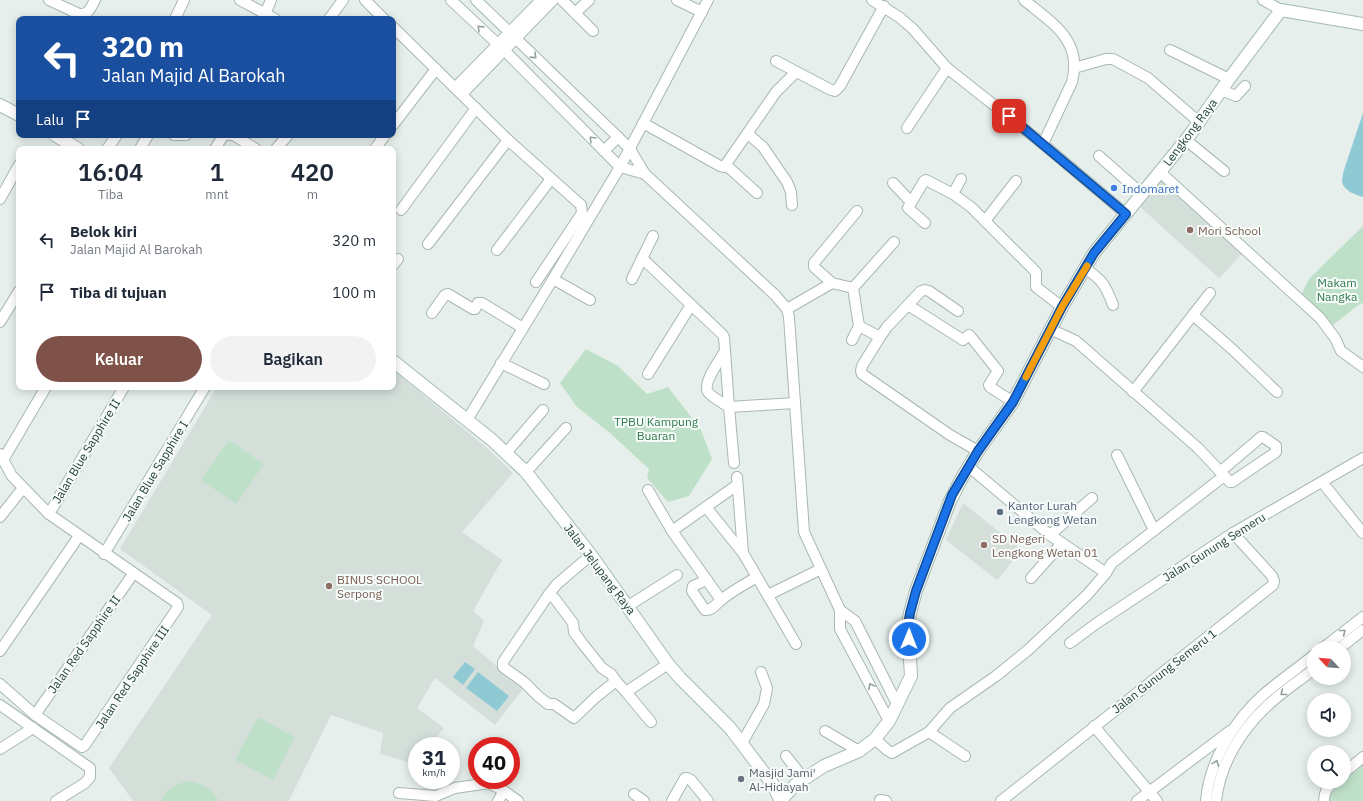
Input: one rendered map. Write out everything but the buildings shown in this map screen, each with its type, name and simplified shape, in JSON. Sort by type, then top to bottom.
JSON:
[{"type":"street","points":[[49,0],[83,16]]},
{"type":"street","points":[[86,16],[95,0]]},
{"type":"street","points":[[176,16],[184,0]]},
{"type":"street","points":[[240,0],[269,16]]},
{"type":"street","points":[[265,14],[271,0]]},
{"type":"street","points":[[331,16],[343,0]]},
{"type":"street","points":[[365,0],[381,16]]},
{"type":"street","points":[[450,0],[501,48],[620,167],[644,174]]},
{"type":"street","points":[[476,0],[630,149],[644,174],[775,295],[787,309],[789,317],[804,532],[840,610],[840,629],[889,721]]},
{"type":"street","points":[[459,91],[501,48],[542,0]]},
{"type":"street","points":[[512,35],[553,0]]},
{"type":"street","points":[[562,0],[593,31]]},
{"type":"street","points":[[575,13],[589,0]]},
{"type":"street","points":[[677,0],[702,12]]},
{"type":"street","points":[[467,420],[620,167],[708,0]]},
{"type":"street","points":[[872,0],[884,6],[899,17],[913,30],[947,68],[1043,144],[1126,214]]},
{"type":"street","points":[[1024,0],[1060,29],[1073,49],[1074,68],[1072,82],[1043,144]]},
{"type":"street","points":[[1263,0],[1281,10],[1363,24]]},
{"type":"street","points":[[776,61],[831,90],[837,90],[884,6]]},
{"type":"street","name":"Lengkong Raya","points":[[780,801],[795,785],[824,766],[859,751],[875,739],[889,721],[911,676],[908,626],[916,591],[950,501],[968,466],[1013,402],[1050,329],[1094,253],[1186,140],[1229,79],[1281,10]]},
{"type":"street","points":[[396,32],[508,140],[581,205],[582,210],[536,282]]},
{"type":"street","points":[[1170,50],[1229,79]]},
{"type":"street","points":[[1074,68],[1106,59],[1113,59],[1148,78],[1199,122]]},
{"type":"street","points":[[907,128],[947,68]]},
{"type":"street","points":[[396,121],[436,69]]},
{"type":"street","points":[[643,123],[724,167],[776,92],[796,72]]},
{"type":"street","points":[[1221,90],[1236,96],[1245,86]]},
{"type":"street","points":[[0,105],[16,113]]},
{"type":"street","points":[[401,210],[476,108]]},
{"type":"street","points":[[748,134],[762,147],[787,182],[791,192],[792,205]]},
{"type":"street","points":[[604,151],[618,137]]},
{"type":"street","points":[[64,138],[74,146]]},
{"type":"street","points":[[109,146],[116,138]]},
{"type":"street","points":[[238,138],[251,146]]},
{"type":"street","points":[[279,146],[285,138]]},
{"type":"street","points":[[428,244],[508,140]]},
{"type":"street","points":[[1186,140],[1224,171]]},
{"type":"street","points":[[1098,156],[1142,194]]},
{"type":"street","points":[[726,165],[757,193]]},
{"type":"street","points":[[0,199],[16,170]]},
{"type":"street","points":[[1160,172],[1320,318],[1335,338],[1341,351],[1363,367]]},
{"type":"street","points":[[497,250],[551,179]]},
{"type":"street","points":[[953,194],[962,179]]},
{"type":"street","points":[[925,223],[909,210],[908,206],[926,180],[953,194],[971,207],[1034,270],[1036,275],[1036,288],[1062,307]]},
{"type":"street","points":[[985,221],[1016,181]]},
{"type":"street","points":[[893,183],[911,202]]},
{"type":"street","points":[[854,288],[832,283],[814,267],[814,263],[857,211]]},
{"type":"street","points":[[632,279],[653,236]]},
{"type":"street","points":[[852,340],[859,326],[854,288],[894,242]]},
{"type":"street","points":[[642,258],[722,334],[725,351],[728,406],[734,463]]},
{"type":"street","points":[[1085,268],[1101,280],[1108,291],[1112,305]]},
{"type":"street","points":[[553,279],[590,300]]},
{"type":"street","points":[[787,309],[832,283]]},
{"type":"street","points":[[958,311],[929,291],[921,291],[887,327],[862,366],[861,371],[862,374],[950,435],[978,451]]},
{"type":"street","points":[[1133,392],[1210,293]]},
{"type":"street","points":[[432,313],[445,295],[448,294],[472,309],[475,308],[478,303],[482,303],[523,328]]},
{"type":"street","points":[[0,322],[16,296]]},
{"type":"street","points":[[648,374],[691,305]]},
{"type":"street","points":[[908,305],[963,340],[968,335],[971,337],[998,371],[989,385],[990,387],[1013,402]]},
{"type":"street","points":[[1193,315],[1232,349],[1277,392]]},
{"type":"street","points":[[859,326],[880,337]]},
{"type":"street","points":[[875,739],[887,750],[892,752],[929,732],[950,708],[996,676],[1028,650],[1087,595],[1106,573],[1112,563],[1222,474],[1261,437],[1276,446],[1276,452],[1232,482],[1228,481],[1222,474],[1198,448],[1076,341],[1050,329]]},
{"type":"street","points":[[725,351],[709,378],[707,386],[708,392],[728,406],[795,400]]},
{"type":"street","name":"Jalan Jelupang Raya","points":[[396,363],[467,420],[526,472],[591,555],[668,664],[730,728],[742,743],[774,786],[780,801]]},
{"type":"street","points":[[501,363],[544,384]]},
{"type":"street","points":[[44,390],[2,457],[12,476],[49,514],[133,574]]},
{"type":"street","name":"Jalan Blue Sapphire II","points":[[49,514],[122,390]]},
{"type":"street","name":"Jalan Blue Sapphire I","points":[[104,554],[203,390]]},
{"type":"street","points":[[506,453],[543,410]]},
{"type":"street","points":[[526,472],[566,428]]},
{"type":"street","points":[[1117,456],[1154,530]]},
{"type":"street","name":"Jalan Gunung Semeru","points":[[1070,643],[1096,623],[1233,533],[1363,458]]},
{"type":"street","points":[[968,466],[1050,535],[1106,573]]},
{"type":"street","points":[[672,531],[706,507],[737,481],[744,553]]},
{"type":"street","points":[[1322,482],[1363,533]]},
{"type":"street","points":[[0,517],[23,488]]},
{"type":"street","points":[[648,490],[672,531],[721,600]]},
{"type":"street","points":[[1050,535],[1092,498]]},
{"type":"street","points":[[706,507],[744,553],[796,644]]},
{"type":"street","name":"Jalan Gunung Semeru 1","points":[[1002,801],[1094,726],[1273,586],[1274,581],[1272,576],[1233,533]]},
{"type":"street","points":[[0,651],[79,536]]},
{"type":"street","points":[[1031,578],[1062,543]]},
{"type":"street","points":[[591,555],[557,584],[549,594],[503,662],[503,667],[524,682],[548,704],[554,704],[574,718],[596,697],[616,681]]},
{"type":"street","points":[[768,595],[822,569]]},
{"type":"street","name":"Jalan Red Sapphire III","points":[[34,715],[80,747],[84,746],[178,607],[176,604],[133,574]]},
{"type":"street","name":"Jalan Red Sapphire II","points":[[34,715],[133,574]]},
{"type":"street","points":[[628,606],[677,575]]},
{"type":"street","points":[[707,580],[693,586],[692,591],[705,610],[710,610],[721,600],[757,577]]},
{"type":"street","points":[[549,594],[555,599],[570,618],[573,623],[574,632],[582,643],[602,668],[612,674],[616,681],[650,722]]},
{"type":"street","points":[[840,610],[855,621],[897,704]]},
{"type":"street","points":[[1332,641],[1363,617]]},
{"type":"street","points":[[1349,641],[1363,630]]},
{"type":"street","points":[[851,650],[865,643]]},
{"type":"street","points":[[1137,801],[1232,729],[1262,696],[1307,661]]},
{"type":"street","points":[[626,692],[668,664]]},
{"type":"street","points":[[742,743],[764,704],[766,688],[761,672]]},
{"type":"street","points":[[1216,801],[1227,761],[1235,744],[1268,705],[1307,674]]},
{"type":"street","points":[[0,684],[34,715]]},
{"type":"street","points":[[0,704],[90,768],[90,777],[85,783],[56,801]]},
{"type":"street","points":[[1206,801],[1206,793],[1215,763],[1232,729],[1252,723]]},
{"type":"street","points":[[1094,726],[1157,801]]},
{"type":"street","points":[[0,748],[33,728]]},
{"type":"street","points":[[825,732],[859,751]]},
{"type":"street","points":[[929,732],[965,756]]},
{"type":"street","points":[[786,756],[804,779]]},
{"type":"street","points":[[1351,767],[1363,757]]},
{"type":"street","points":[[672,801],[685,778],[687,778],[708,801]]},
{"type":"street","points":[[399,793],[436,796],[455,788],[489,783],[518,801]]},
{"type":"street","points":[[1324,801],[1324,793],[1326,789]]},
{"type":"street","points":[[498,801],[504,791]]},
{"type":"street","points":[[634,794],[644,801]]},
{"type":"shaded area","name":"Mori School","points":[[1161,180],[1242,254],[1219,278],[1139,206]]},
{"type":"shaded area","name":"BINUS SCHOOL Serpong","points":[[396,372],[488,449],[513,473],[462,532],[502,560],[473,611],[484,621],[473,646],[523,689],[495,725],[435,678],[417,708],[444,728],[436,737],[408,737],[408,762],[380,754],[383,733],[331,715],[289,801],[133,801],[109,768],[212,615],[120,549],[215,390],[396,390]]},
{"type":"shaded area","name":"SD Negeri Lengkong Wetan 01","points":[[963,503],[1022,550],[997,580],[946,540]]},
{"type":"green space","name":"Makam Nangka","points":[[1363,226],[1363,304],[1361,303],[1333,325],[1302,293],[1309,279]]},
{"type":"green space","name":"TPBU Kampung Buaran","points":[[586,349],[618,366],[647,394],[668,387],[701,430],[712,459],[689,496],[668,502],[647,478],[649,469],[610,433],[577,407],[560,383]]},
{"type":"green space","points":[[229,440],[264,464],[236,504],[201,480]]},
{"type":"green space","points":[[258,717],[295,737],[273,780],[235,760]]},
{"type":"green space","points":[[1363,757],[1363,801],[1324,801],[1330,789],[1351,789],[1351,767]]},
{"type":"green space","points":[[190,781],[207,788],[219,801],[161,801],[169,789],[180,783]]},
{"type":"water","points":[[1363,113],[1363,197],[1354,194],[1345,188],[1342,182],[1343,173]]},
{"type":"water","points":[[465,662],[475,669],[463,685],[453,677]]},
{"type":"water","points":[[478,672],[509,696],[497,711],[466,688]]},
{"type":"slow traffic","points":[[1026,377],[1062,307],[1087,266]]},
{"type":"place","name":"Indomaret","points":[[1114,188]]},
{"type":"place","name":"Mori School","points":[[1190,230]]},
{"type":"place","name":"Kantor Lurah Lengkong Wetan","points":[[1000,512]]},
{"type":"place","name":"SD Negeri Lengkong Wetan 01","points":[[984,545]]},
{"type":"place","name":"BINUS SCHOOL Serpong","points":[[329,586]]},
{"type":"place","name":"Masjid Jami' Al-Hidayah","points":[[741,779]]},
{"type":"route","points":[[909,639],[908,626],[916,591],[952,495],[968,466],[1013,402],[1062,307],[1094,253],[1126,214],[1009,116]]}]
